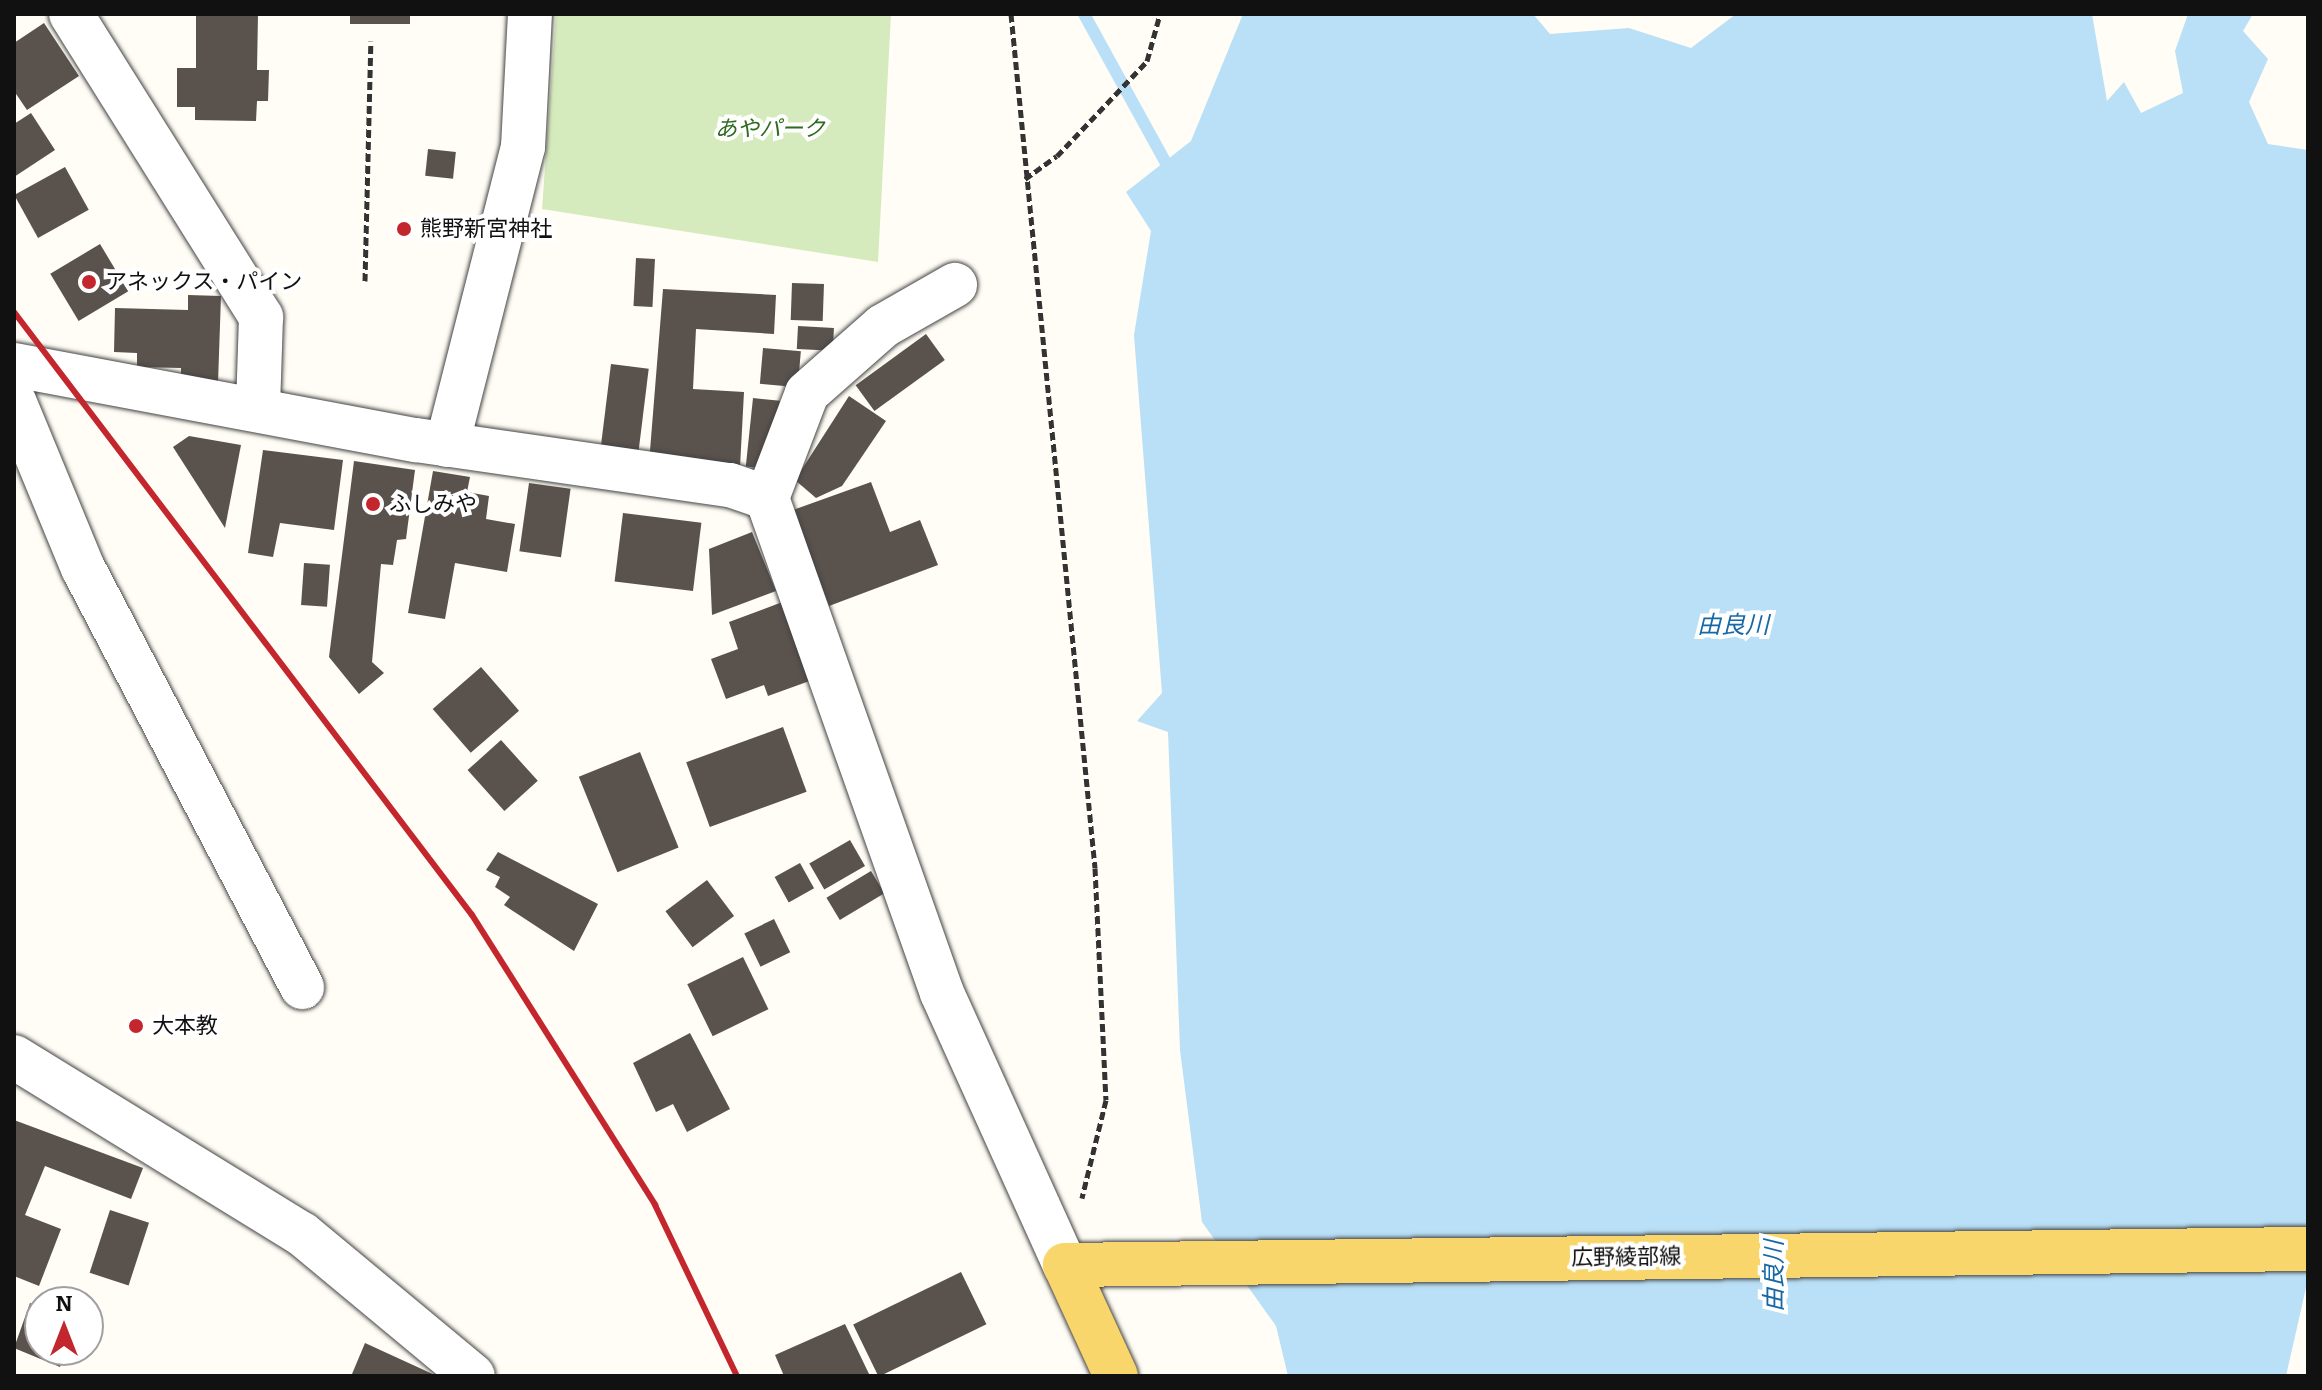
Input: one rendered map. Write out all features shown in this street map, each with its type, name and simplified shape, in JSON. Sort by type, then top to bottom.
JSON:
[{"type":"main road","name":"広野綾部線","points":[[1065,1265],[2308,1249]]},
{"type":"main road","points":[[1065,1265],[1116,1376]]},
{"type":"street","points":[[71,14],[261,317],[258,406]]},
{"type":"street","points":[[447,445],[523,147],[530,14]]},
{"type":"street","points":[[955,285],[883,326],[807,393],[767,498],[942,993],[1065,1265]]},
{"type":"street","points":[[14,365],[258,406],[447,445],[730,485],[767,498]]},
{"type":"street","points":[[14,401],[83,568],[302,987]]},
{"type":"street","points":[[14,1057],[302,1234],[473,1376]]},
{"type":"path","points":[[1011,14],[1024,179],[1095,868],[1106,1100],[1065,1265]]},
{"type":"path","points":[[1024,179],[1057,156],[1147,61],[1160,14]]},
{"type":"path","points":[[365,281],[371,41]]},
{"type":"green space","name":"あやパーク","points":[[556,14],[891,14],[878,262],[542,209]]},
{"type":"water","name":"由良川","points":[[1243,14],[1533,14],[1550,34],[1629,28],[1691,48],[1736,14],[2092,14],[2107,101],[2124,82],[2141,113],[2183,93],[2175,51],[2188,14],[2253,14],[2243,31],[2268,59],[2249,102],[2268,144],[2308,150],[2308,1279],[2286,1376],[1288,1376],[1276,1326],[1202,1222],[1180,1050],[1168,732],[1137,721],[1162,693],[1134,335],[1151,231],[1126,192],[1191,141]]},
{"type":"building","points":[[196,14],[258,14],[257,70],[269,70],[268,101],[257,101],[256,121],[195,120],[195,107],[177,107],[177,68],[196,68]]},
{"type":"building","points":[[350,14],[410,14],[410,24],[350,24]]},
{"type":"building","points":[[44,23],[79,76],[27,110],[14,91],[14,43]]},
{"type":"building","points":[[31,113],[55,150],[14,177],[14,124]]},
{"type":"building","points":[[428,149],[456,152],[453,179],[425,176]]},
{"type":"building","points":[[65,167],[89,210],[38,238],[14,195]]},
{"type":"building","name":"アネックス・パイン","points":[[100,244],[128,291],[79,321],[50,274]]},
{"type":"building","points":[[636,258],[655,259],[652,307],[633,306]]},
{"type":"building","points":[[792,283],[824,284],[823,321],[791,320]]},
{"type":"building","points":[[663,289],[776,295],[774,334],[696,329],[693,389],[744,392],[740,467],[649,463]]},
{"type":"building","points":[[188,295],[221,296],[218,383],[181,382],[181,368],[137,367],[137,353],[114,352],[115,308],[188,310]]},
{"type":"building","points":[[798,326],[834,328],[833,351],[797,349]]},
{"type":"building","points":[[926,334],[945,360],[874,411],[856,385]]},
{"type":"building","points":[[763,348],[801,351],[798,387],[760,384]]},
{"type":"building","points":[[611,364],[649,369],[638,453],[601,448]]},
{"type":"building","points":[[849,396],[886,421],[842,486],[816,498],[795,480]]},
{"type":"building","points":[[753,398],[780,401],[773,469],[746,467]]},
{"type":"building","points":[[189,436],[241,445],[225,528],[173,447]]},
{"type":"building","points":[[263,450],[343,460],[334,530],[280,523],[273,557],[248,553]]},
{"type":"building","points":[[354,461],[415,470],[406,539],[397,540],[393,565],[381,564],[372,662],[384,673],[359,694],[329,657]]},
{"type":"building","points":[[433,471],[470,477],[467,492],[489,496],[486,519],[515,524],[507,572],[455,563],[445,619],[408,613]]},
{"type":"building","points":[[871,482],[890,532],[920,520],[938,565],[829,606],[793,510]]},
{"type":"building","points":[[529,483],[571,489],[561,557],[519,551]]},
{"type":"building","points":[[623,513],[701,523],[693,591],[615,581]]},
{"type":"building","points":[[752,532],[776,591],[712,615],[709,549]]},
{"type":"building","points":[[304,563],[330,565],[327,607],[301,605]]},
{"type":"building","points":[[785,601],[815,679],[768,696],[764,685],[726,699],[711,659],[738,649],[729,622]]},
{"type":"building","points":[[481,667],[519,711],[471,753],[433,709]]},
{"type":"building","points":[[783,727],[807,792],[710,827],[686,762]]},
{"type":"building","points":[[501,740],[538,781],[504,811],[468,770]]},
{"type":"building","points":[[640,752],[679,847],[617,872],[579,777]]},
{"type":"building","points":[[850,840],[865,866],[824,889],[809,864]]},
{"type":"building","points":[[498,852],[598,904],[574,951],[504,905],[510,897],[495,887],[500,877],[486,870]]},
{"type":"building","points":[[800,863],[814,888],[789,902],[775,877]]},
{"type":"building","points":[[871,871],[884,893],[840,920],[826,898]]},
{"type":"building","points":[[707,880],[734,916],[693,947],[665,911]]},
{"type":"building","points":[[774,919],[790,952],[761,967],[744,933]]},
{"type":"building","points":[[743,957],[768,1009],[713,1036],[687,984]]},
{"type":"building","points":[[690,1033],[730,1109],[687,1132],[673,1104],[656,1112],[633,1063]]},
{"type":"building","points":[[14,1120],[143,1168],[131,1199],[45,1166],[25,1215],[61,1229],[39,1286],[14,1276]]},
{"type":"building","points":[[110,1210],[149,1223],[129,1285],[90,1273]]},
{"type":"building","points":[[961,1272],[986,1324],[880,1376],[853,1325]]},
{"type":"building","points":[[24,1320],[24,1352],[14,1348]]},
{"type":"building","points":[[845,1324],[870,1376],[784,1376],[775,1355]]},
{"type":"building","points":[[365,1343],[437,1376],[352,1374]]},
{"type":"waterway","points":[[1084,14],[1172,174]]},
{"type":"railway","points":[[14,312],[472,915],[655,1205],[737,1376]]},
{"type":"place","name":"熊野新宮神社","points":[[404,229]]},
{"type":"place","name":"アネックス・パイン","points":[[89,282]]},
{"type":"place","name":"ふしみや","points":[[373,504]]},
{"type":"place","name":"大本教","points":[[136,1026]]}]
